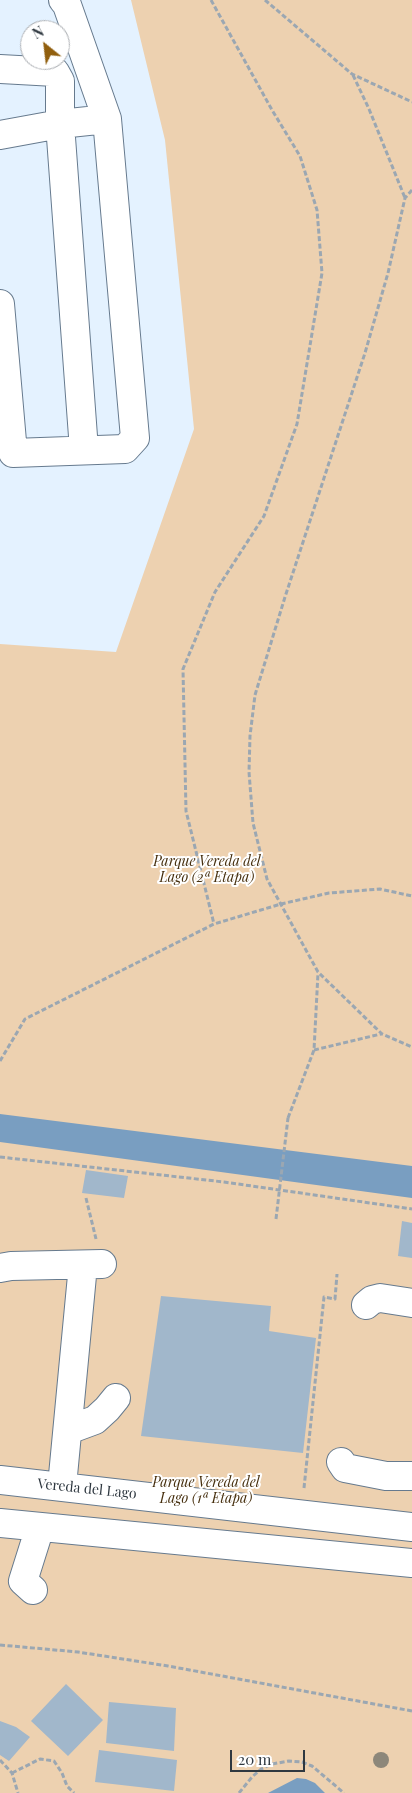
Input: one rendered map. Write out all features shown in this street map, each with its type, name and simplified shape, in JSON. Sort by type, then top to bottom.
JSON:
[{"type":"street","points":[[0,304],[6,453],[125,450],[135,438],[107,119],[67,5],[63,0]]},
{"type":"street","points":[[0,69],[55,72],[60,81],[60,124],[84,450]]},
{"type":"street","points":[[0,135],[60,124],[107,119]]},
{"type":"street","points":[[0,1268],[11,1266],[92,1265],[68,1430],[62,1486]]},
{"type":"street","points":[[366,1305],[372,1300],[380,1298],[412,1302]]},
{"type":"street","points":[[68,1430],[95,1420],[108,1409],[116,1398]]},
{"type":"street","points":[[341,1462],[345,1468],[386,1476],[412,1476]]},
{"type":"street","name":"Vereda del Lago","points":[[0,1480],[412,1528]]},
{"type":"street","points":[[0,1523],[412,1563]]},
{"type":"street","points":[[33,1590],[23,1581],[40,1527]]},
{"type":"path","points":[[211,0],[272,110],[300,156],[317,210],[322,273],[297,424],[264,516],[215,592],[183,669],[186,811],[214,924]]},
{"type":"path","points":[[265,0],[352,74],[412,102]]},
{"type":"path","points":[[352,74],[405,198]]},
{"type":"path","points":[[412,190],[405,198],[388,272],[365,353],[255,695],[249,745],[253,823],[267,879],[318,972],[382,1034],[412,1047]]},
{"type":"path","points":[[0,1061],[25,1019],[214,924],[281,904],[330,893],[380,889],[412,896]]},
{"type":"path","points":[[276,1219],[288,1118],[314,1050],[318,972]]},
{"type":"path","points":[[314,1050],[382,1034]]},
{"type":"path","points":[[0,1157],[224,1182],[412,1209]]},
{"type":"path","points":[[86,1198],[92,1265]]},
{"type":"path","points":[[303,1494],[324,1297],[335,1299],[337,1274]]},
{"type":"path","points":[[0,1645],[78,1652],[168,1666],[412,1712]]},
{"type":"path","points":[[12,1773],[40,1759],[54,1761],[62,1773],[67,1786],[74,1793]]},
{"type":"path","points":[[0,1760],[12,1773],[18,1793]]},
{"type":"path","points":[[239,1793],[261,1769],[272,1764],[289,1761],[302,1762],[312,1766],[344,1793]]},
{"type":"green space","points":[[131,0],[412,0],[412,1793],[0,1793],[0,644],[116,652],[194,429],[165,140]]},
{"type":"water","points":[[0,1114],[412,1166],[412,1198],[0,1142]]},
{"type":"water","points":[[297,1778],[315,1783],[325,1793],[268,1793]]},
{"type":"building","points":[[86,1170],[128,1176],[124,1198],[82,1193]]},
{"type":"building","points":[[402,1221],[412,1223],[412,1258],[398,1256]]},
{"type":"building","points":[[161,1296],[271,1306],[269,1331],[316,1338],[303,1453],[141,1436]]},
{"type":"building","points":[[66,1684],[103,1720],[68,1756],[31,1721]]},
{"type":"building","points":[[109,1702],[176,1708],[174,1751],[106,1743]]},
{"type":"building","points":[[0,1721],[16,1727],[30,1737],[9,1761],[0,1755]]},
{"type":"building","points":[[99,1750],[177,1760],[174,1791],[95,1782]]},
{"type":"park label","name":"Parque Vereda del Lago (2ª Etapa)","points":[[207,870]]},
{"type":"park label","name":"Parque Vereda del Lago (1ª Etapa)","points":[[206,1492]]}]
